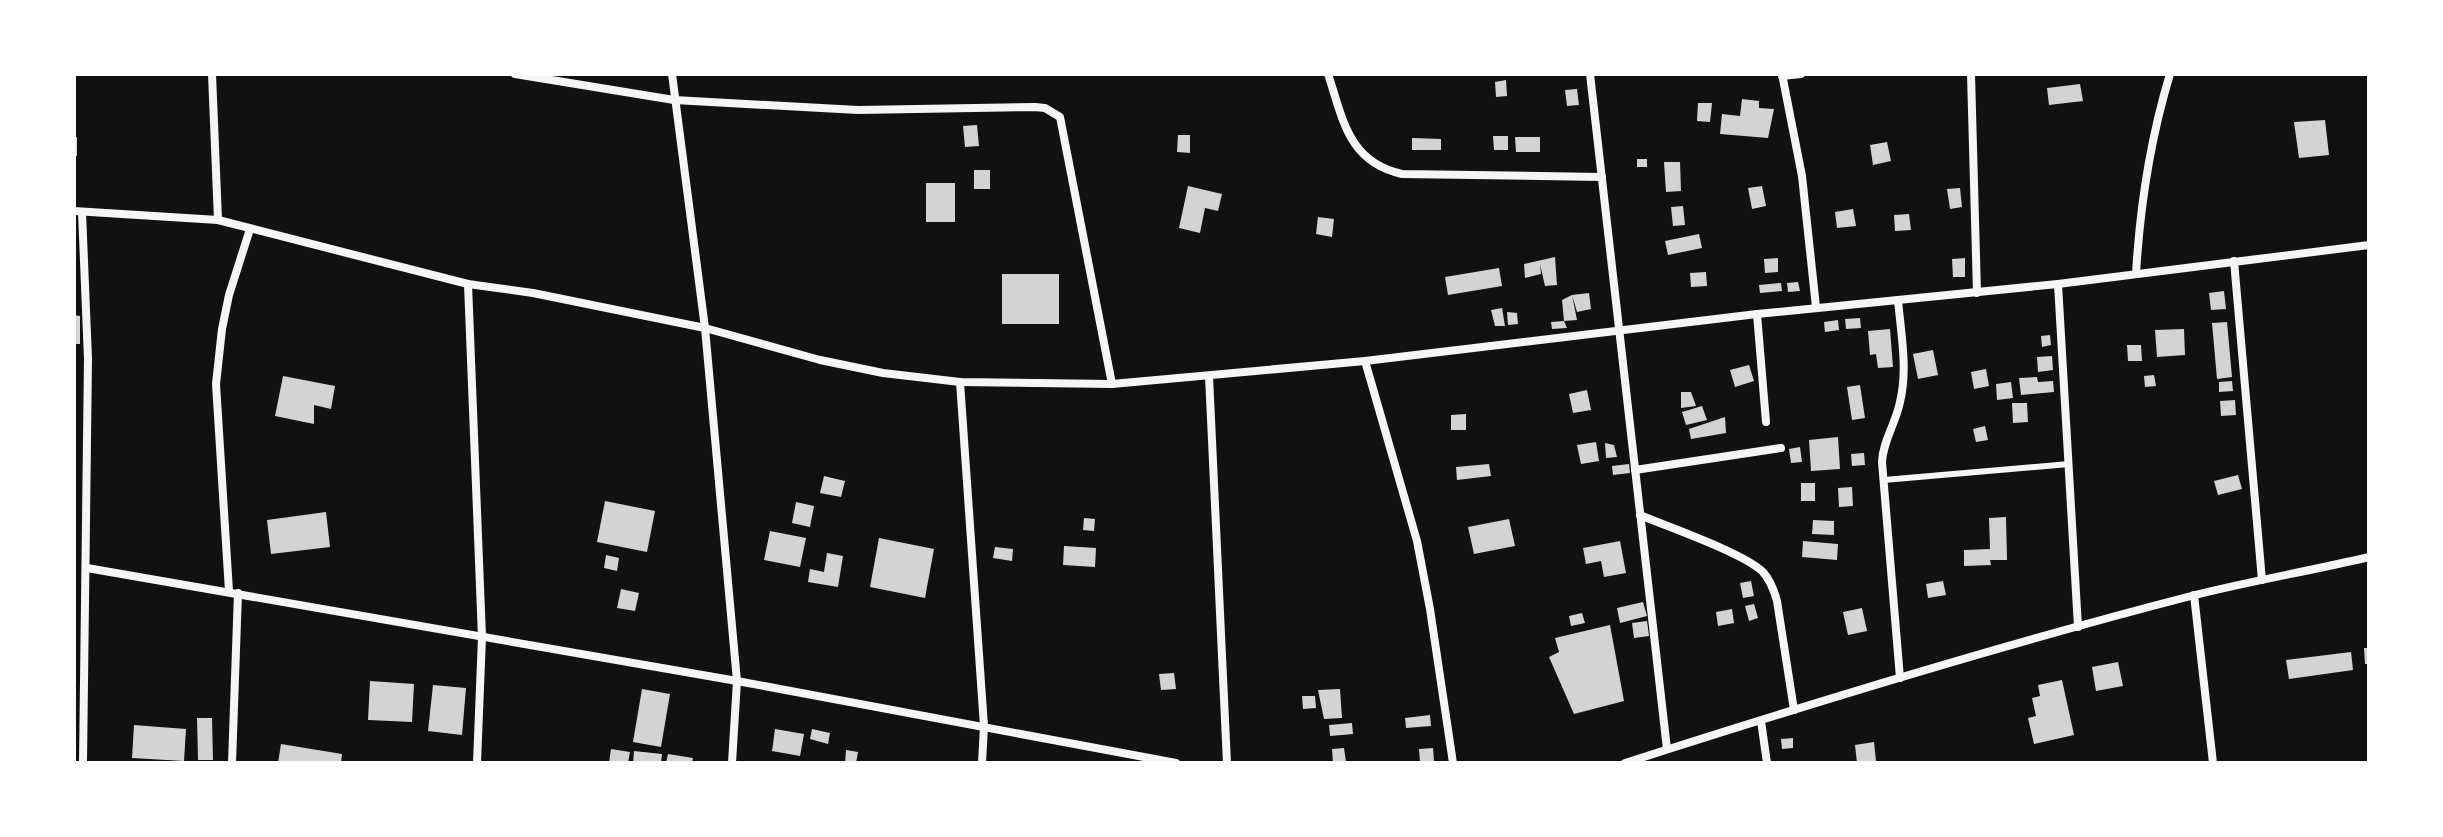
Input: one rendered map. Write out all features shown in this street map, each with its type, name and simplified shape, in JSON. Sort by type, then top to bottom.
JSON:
[{"type":"street","points":[[212,74],[218,220]]},
{"type":"street","points":[[515,74],[674,100],[858,110],[1035,107],[1053,112],[1060,117],[1112,384]]},
{"type":"street","points":[[672,74],[705,328],[737,681],[732,763]]},
{"type":"street","points":[[1328,74],[1353,142],[1369,160],[1390,171],[1402,174],[1602,177]]},
{"type":"street","points":[[1590,74],[1667,749]]},
{"type":"street","points":[[1801,74],[1782,75],[1802,176],[1816,307]]},
{"type":"street","points":[[1971,74],[1977,293]]},
{"type":"street","points":[[2136,274],[2145,177],[2170,74]]},
{"type":"street","points":[[83,763],[88,359],[78,211],[218,220],[468,284],[533,293],[705,328],[820,360],[883,373],[960,382],[1112,384],[1365,361],[1816,307],[2058,284],[2369,245]]},
{"type":"street","points":[[232,763],[234,592],[216,384],[229,295],[250,229]]},
{"type":"street","points":[[2234,261],[2262,580]]},
{"type":"street","points":[[468,284],[482,637],[477,763]]},
{"type":"street","points":[[2058,284],[2078,627]]},
{"type":"street","points":[[1898,300],[1903,387],[1897,415],[1883,449],[1900,678]]},
{"type":"street","points":[[1757,314],[1766,422]]},
{"type":"street","points":[[1365,361],[1417,541],[1453,763]]},
{"type":"street","points":[[1209,376],[1227,763]]},
{"type":"street","points":[[960,382],[984,726],[982,763]]},
{"type":"street","points":[[1635,470],[1781,448]]},
{"type":"street","points":[[74,513],[87,514]]},
{"type":"street","points":[[1640,515],[1747,561],[1764,573],[1777,601],[1794,710]]},
{"type":"street","points":[[1625,763],[2078,627],[2194,595],[2369,557]]},
{"type":"street","points":[[87,568],[737,681],[1176,763]]},
{"type":"street","points":[[2194,595],[2213,763]]},
{"type":"street","points":[[1761,721],[1767,763]]},
{"type":"lane","points":[[1884,480],[2069,464]]},
{"type":"building","points":[[1506,80],[1507,96],[1496,97],[1495,82]]},
{"type":"building","points":[[2080,84],[2083,101],[2049,105],[2047,88]]},
{"type":"building","points":[[1577,89],[1579,105],[1567,106],[1565,90]]},
{"type":"building","points":[[1742,99],[1759,101],[1759,108],[1774,109],[1768,138],[1720,134],[1722,114],[1740,116]]},
{"type":"building","points":[[1698,103],[1712,103],[1710,122],[1697,121]]},
{"type":"building","points":[[2325,120],[2329,155],[2299,158],[2294,122]]},
{"type":"building","points":[[977,125],[979,146],[965,147],[963,126]]},
{"type":"building","points":[[1178,135],[1190,135],[1190,153],[1177,152]]},
{"type":"building","points":[[74,136],[77,137],[77,156],[74,155]]},
{"type":"building","points":[[1493,136],[1508,136],[1508,150],[1494,150]]},
{"type":"building","points":[[1515,137],[1540,137],[1540,152],[1516,152]]},
{"type":"building","points":[[1412,138],[1441,139],[1441,150],[1412,150]]},
{"type":"building","points":[[1887,142],[1891,161],[1873,165],[1870,145]]},
{"type":"building","points":[[1637,159],[1647,159],[1647,167],[1637,167]]},
{"type":"building","points":[[1664,162],[1680,162],[1681,191],[1666,192]]},
{"type":"building","points":[[974,170],[990,170],[990,189],[974,189]]},
{"type":"building","points":[[926,183],[955,183],[955,222],[926,222]]},
{"type":"building","points":[[1188,186],[1222,194],[1218,211],[1205,208],[1200,233],[1179,228]]},
{"type":"building","points":[[1762,186],[1766,206],[1752,209],[1748,188]]},
{"type":"building","points":[[1960,188],[1962,207],[1950,209],[1947,189]]},
{"type":"building","points":[[1683,206],[1685,225],[1673,226],[1671,207]]},
{"type":"building","points":[[1853,209],[1856,226],[1837,228],[1835,212]]},
{"type":"building","points":[[1909,214],[1911,230],[1895,231],[1894,215]]},
{"type":"building","points":[[1318,217],[1334,219],[1332,237],[1316,234]]},
{"type":"building","points":[[1699,234],[1702,248],[1668,255],[1665,241]]},
{"type":"building","points":[[1555,257],[1557,285],[1545,286],[1540,264],[1541,274],[1525,278],[1524,264]]},
{"type":"building","points":[[1778,258],[1778,272],[1765,273],[1764,259]]},
{"type":"building","points":[[1965,258],[1965,277],[1953,277],[1952,259]]},
{"type":"building","points":[[1499,268],[1502,286],[1448,295],[1445,277]]},
{"type":"building","points":[[1706,272],[1707,286],[1691,287],[1690,273]]},
{"type":"building","points":[[1002,274],[1059,274],[1059,324],[1002,324]]},
{"type":"building","points":[[1798,282],[1800,291],[1788,292],[1787,283]]},
{"type":"building","points":[[1781,283],[1782,291],[1760,293],[1759,285]]},
{"type":"building","points":[[2224,291],[2226,309],[2211,310],[2209,293]]},
{"type":"building","points":[[1589,293],[1591,309],[1577,312],[1572,295]]},
{"type":"building","points":[[1572,295],[1577,320],[1564,321],[1562,300]]},
{"type":"building","points":[[1502,308],[1505,326],[1495,326],[1491,310]]},
{"type":"building","points":[[1507,312],[1517,313],[1518,324],[1508,325]]},
{"type":"building","points":[[74,315],[80,316],[80,344],[74,344]]},
{"type":"building","points":[[1860,318],[1861,328],[1846,329],[1845,319]]},
{"type":"building","points":[[1838,320],[1839,330],[1825,332],[1824,322]]},
{"type":"building","points":[[1564,321],[1567,328],[1552,329],[1551,322]]},
{"type":"building","points":[[2227,322],[2232,377],[2217,379],[2212,323]]},
{"type":"building","points":[[1890,329],[1893,367],[1878,368],[1876,354],[1870,355],[1868,331]]},
{"type":"building","points":[[2184,329],[2185,355],[2157,357],[2155,330]]},
{"type":"building","points":[[2050,335],[2051,345],[2042,347],[2041,336]]},
{"type":"building","points":[[2127,345],[2141,345],[2142,361],[2128,361]]},
{"type":"building","points":[[1933,350],[1938,375],[1918,379],[1913,354]]},
{"type":"building","points":[[2052,356],[2053,370],[2038,372],[2037,357]]},
{"type":"building","points":[[1749,365],[1754,381],[1735,387],[1730,370]]},
{"type":"building","points":[[1986,369],[1989,386],[1974,389],[1971,372]]},
{"type":"building","points":[[2154,375],[2156,386],[2145,387],[2144,376]]},
{"type":"building","points":[[283,376],[335,386],[331,409],[314,405],[314,424],[275,416]]},
{"type":"building","points":[[2037,377],[2038,382],[2053,381],[2054,392],[2021,395],[2019,378]]},
{"type":"building","points":[[2232,381],[2233,391],[2219,392],[2219,382]]},
{"type":"building","points":[[2011,382],[2013,398],[1997,400],[1996,384]]},
{"type":"building","points":[[1860,385],[1865,418],[1852,420],[1847,387]]},
{"type":"building","points":[[1587,390],[1591,410],[1573,413],[1569,394]]},
{"type":"building","points":[[1681,392],[1691,392],[1696,406],[1681,408]]},
{"type":"building","points":[[2235,400],[2236,415],[2221,416],[2220,401]]},
{"type":"building","points":[[2012,403],[2027,403],[2028,422],[2013,423]]},
{"type":"building","points":[[1702,406],[1707,420],[1686,425],[1682,412]]},
{"type":"building","points":[[1466,414],[1466,430],[1451,430],[1451,415]]},
{"type":"building","points":[[1725,417],[1726,433],[1691,439],[1689,429]]},
{"type":"building","points":[[1985,426],[1988,440],[1976,442],[1973,429]]},
{"type":"building","points":[[1838,437],[1840,469],[1811,471],[1809,440]]},
{"type":"building","points":[[1596,442],[1599,461],[1581,464],[1577,445]]},
{"type":"building","points":[[1605,443],[1614,445],[1617,457],[1606,458]]},
{"type":"building","points":[[1800,447],[1802,462],[1791,463],[1789,449]]},
{"type":"building","points":[[1864,453],[1865,465],[1852,466],[1851,454]]},
{"type":"building","points":[[1489,464],[1491,476],[1457,480],[1456,467]]},
{"type":"building","points":[[1629,464],[1630,473],[1613,475],[1612,466]]},
{"type":"building","points":[[2238,475],[2242,489],[2218,495],[2214,481]]},
{"type":"building","points":[[824,476],[845,481],[841,497],[820,493]]},
{"type":"building","points":[[1801,483],[1815,483],[1815,501],[1801,501]]},
{"type":"building","points":[[1852,487],[1853,506],[1839,507],[1838,488]]},
{"type":"building","points":[[605,501],[655,511],[647,552],[597,542]]},
{"type":"building","points":[[796,502],[814,506],[810,527],[792,523]]},
{"type":"building","points":[[326,512],[330,547],[271,554],[267,520]]},
{"type":"building","points":[[2006,517],[2007,560],[1990,560],[1991,565],[1964,566],[1964,550],[1990,549],[1989,518]]},
{"type":"building","points":[[1084,518],[1095,519],[1094,531],[1083,530]]},
{"type":"building","points":[[1509,519],[1515,546],[1474,554],[1468,527]]},
{"type":"building","points":[[1813,520],[1834,521],[1834,535],[1812,534]]},
{"type":"building","points":[[770,531],[806,538],[800,567],[764,560]]},
{"type":"building","points":[[879,538],[934,549],[925,598],[870,587]]},
{"type":"building","points":[[1620,541],[1626,573],[1604,577],[1601,561],[1586,564],[1583,548]]},
{"type":"building","points":[[1803,541],[1838,544],[1837,560],[1802,557]]},
{"type":"building","points":[[1064,546],[1096,548],[1095,567],[1063,565]]},
{"type":"building","points":[[995,547],[1013,549],[1012,561],[993,558]]},
{"type":"building","points":[[827,553],[843,556],[838,587],[808,582],[810,569],[824,572]]},
{"type":"building","points":[[606,555],[619,558],[617,571],[604,568]]},
{"type":"building","points":[[1751,581],[1754,596],[1743,598],[1740,583]]},
{"type":"building","points":[[1943,581],[1946,595],[1928,598],[1926,584]]},
{"type":"building","points":[[621,589],[639,593],[635,611],[617,608]]},
{"type":"building","points":[[1643,602],[1647,616],[1620,623],[1617,608]]},
{"type":"building","points":[[1754,604],[1758,618],[1749,621],[1745,606]]},
{"type":"building","points":[[1862,608],[1867,631],[1848,635],[1843,612]]},
{"type":"building","points":[[1732,609],[1734,623],[1718,626],[1716,612]]},
{"type":"building","points":[[1582,613],[1585,623],[1571,626],[1569,616]]},
{"type":"building","points":[[1647,621],[1649,636],[1634,638],[1632,623]]},
{"type":"building","points":[[1610,625],[1624,701],[1574,714],[1549,657],[1559,652],[1555,638]]},
{"type":"building","points":[[2364,648],[2369,648],[2369,664],[2365,664]]},
{"type":"building","points":[[2351,652],[2353,670],[2289,679],[2286,660]]},
{"type":"building","points":[[2118,662],[2123,686],[2096,691],[2092,667]]},
{"type":"building","points":[[1174,673],[1176,689],[1161,690],[1159,674]]},
{"type":"building","points":[[2062,680],[2074,735],[2034,744],[2028,718],[2036,716],[2032,698],[2040,696],[2038,685]]},
{"type":"building","points":[[370,681],[414,684],[412,722],[368,720]]},
{"type":"building","points":[[433,685],[466,688],[462,735],[428,731]]},
{"type":"building","points":[[642,689],[670,694],[661,747],[633,742]]},
{"type":"building","points":[[1340,689],[1342,718],[1324,719],[1318,690]]},
{"type":"building","points":[[1302,696],[1315,696],[1316,708],[1303,709]]},
{"type":"building","points":[[1430,715],[1431,726],[1406,728],[1405,718]]},
{"type":"building","points":[[197,718],[212,718],[213,760],[198,760]]},
{"type":"building","points":[[1352,723],[1353,734],[1330,736],[1329,725]]},
{"type":"building","points":[[134,725],[186,729],[184,761],[132,758]]},
{"type":"building","points":[[775,729],[804,734],[800,756],[772,751]]},
{"type":"building","points":[[812,729],[830,733],[828,744],[810,739]]},
{"type":"building","points":[[1793,738],[1793,748],[1782,749],[1781,739]]},
{"type":"building","points":[[1874,742],[1876,761],[1857,763],[1855,745]]},
{"type":"building","points":[[281,744],[342,754],[341,763],[278,763]]},
{"type":"building","points":[[1344,748],[1346,762],[1333,763],[1332,749]]},
{"type":"building","points":[[1433,748],[1434,761],[1420,762],[1419,749]]},
{"type":"building","points":[[611,749],[630,752],[628,763],[609,763]]},
{"type":"building","points":[[846,750],[858,752],[856,763],[845,763]]},
{"type":"building","points":[[634,751],[662,754],[661,763],[633,763]]},
{"type":"building","points":[[668,754],[693,758],[692,763],[666,763]]}]
